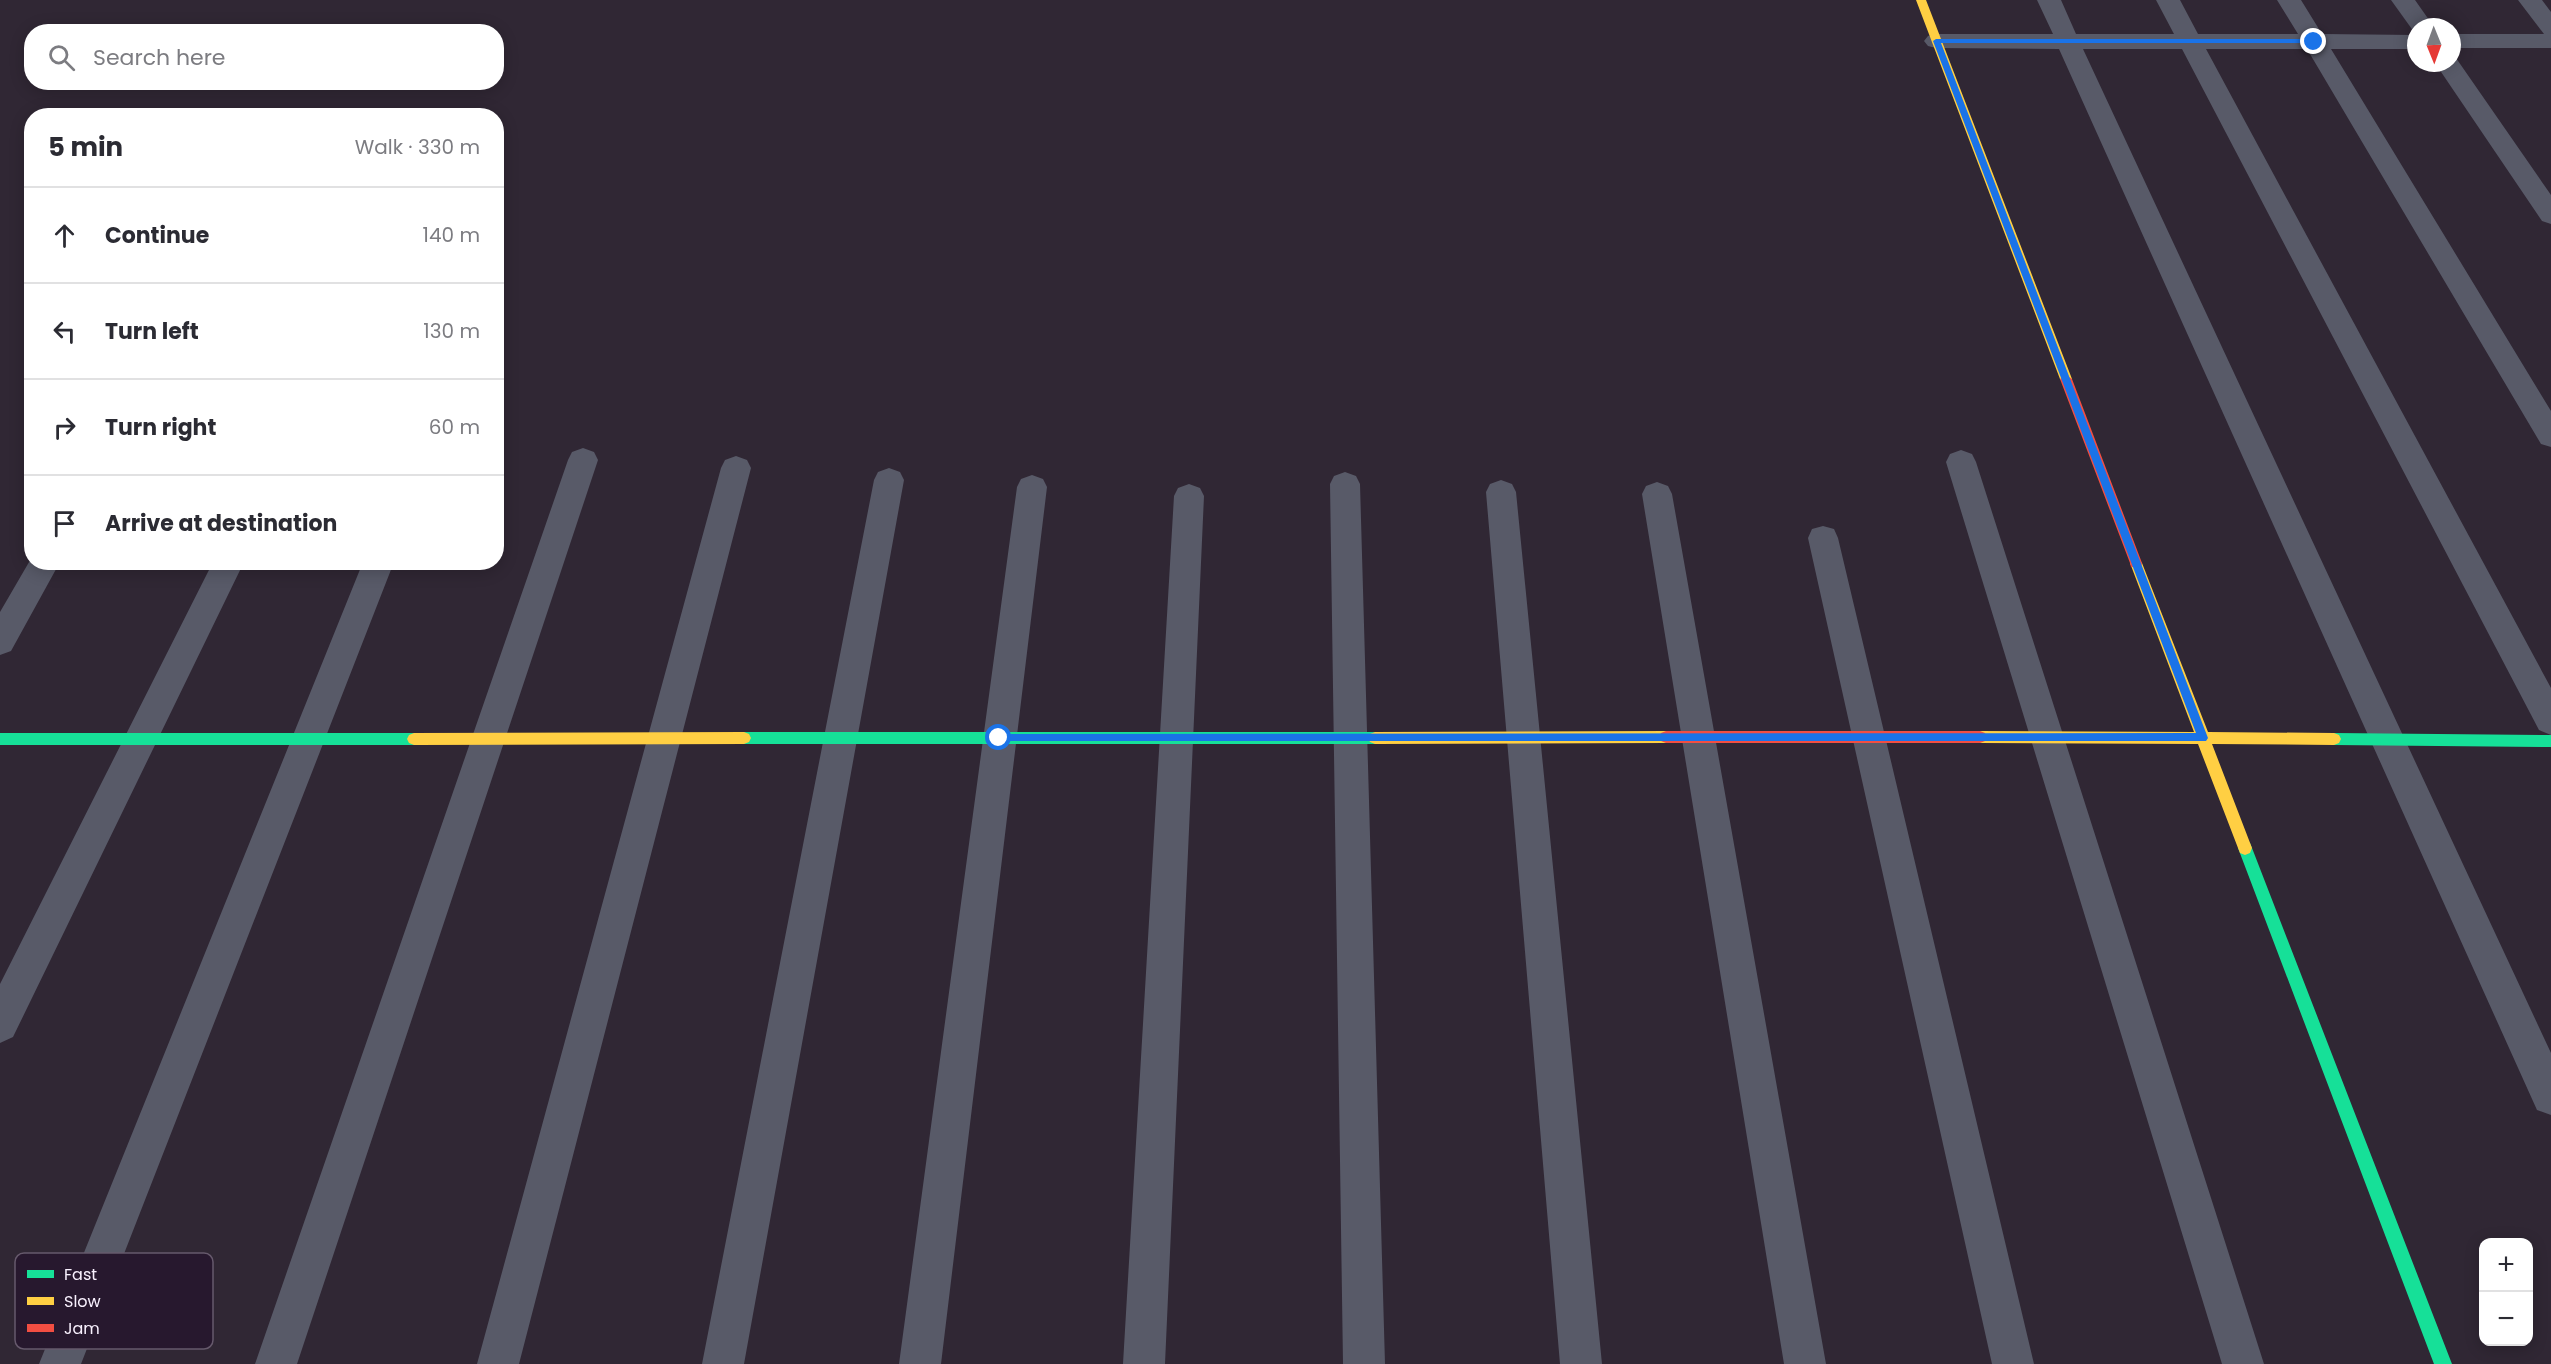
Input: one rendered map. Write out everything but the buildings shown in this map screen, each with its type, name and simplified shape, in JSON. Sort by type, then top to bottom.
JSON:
[{"type":"street","points":[[1921,0],[2443,1364]]},
{"type":"street","points":[[2049,0],[2551,1096]]},
{"type":"street","points":[[2168,0],[2551,720]]},
{"type":"street","points":[[2289,0],[2551,436]]},
{"type":"street","points":[[2403,0],[2416,18]]},
{"type":"street","points":[[2530,0],[2551,28]]},
{"type":"street","points":[[1936,41],[2407,42]]},
{"type":"street","points":[[2461,42],[2551,41]]},
{"type":"street","points":[[2453,72],[2551,215]]},
{"type":"street","points":[[276,1364],[583,460]]},
{"type":"street","points":[[1961,462],[2243,1364]]},
{"type":"street","points":[[498,1364],[736,468]]},
{"type":"street","points":[[723,1364],[889,480]]},
{"type":"street","points":[[1345,484],[1364,1364]]},
{"type":"street","points":[[920,1364],[1032,487]]},
{"type":"street","points":[[1501,492],[1581,1364]]},
{"type":"street","points":[[1657,494],[1805,1364]]},
{"type":"street","points":[[1144,1364],[1189,496]]},
{"type":"street","points":[[1823,538],[2013,1364]]},
{"type":"street","points":[[0,641],[40,570]]},
{"type":"street","points":[[0,1024],[225,570]]},
{"type":"street","points":[[104,1253],[376,570]]},
{"type":"street","points":[[0,739],[2047,737],[2551,741]]},
{"type":"street","points":[[60,1364],[66,1349]]},
{"type":"traffic: fast","points":[[744,738],[1375,738]]},
{"type":"traffic: fast","points":[[0,739],[414,739]]},
{"type":"traffic: fast","points":[[2334,739],[2551,741]]},
{"type":"traffic: fast","points":[[2245,848],[2443,1364]]},
{"type":"traffic: slow","points":[[1921,0],[2066,379]]},
{"type":"traffic: slow","points":[[2136,563],[2245,848]]},
{"type":"traffic: slow","points":[[1375,738],[1666,737]]},
{"type":"traffic: slow","points":[[1980,737],[2334,739]]},
{"type":"traffic: slow","points":[[414,739],[744,738]]},
{"type":"traffic: jam","points":[[2066,379],[2136,563]]},
{"type":"traffic: jam","points":[[1666,737],[1980,737]]},
{"type":"route","points":[[999,738],[2203,738],[1936,41],[2314,42]]}]
